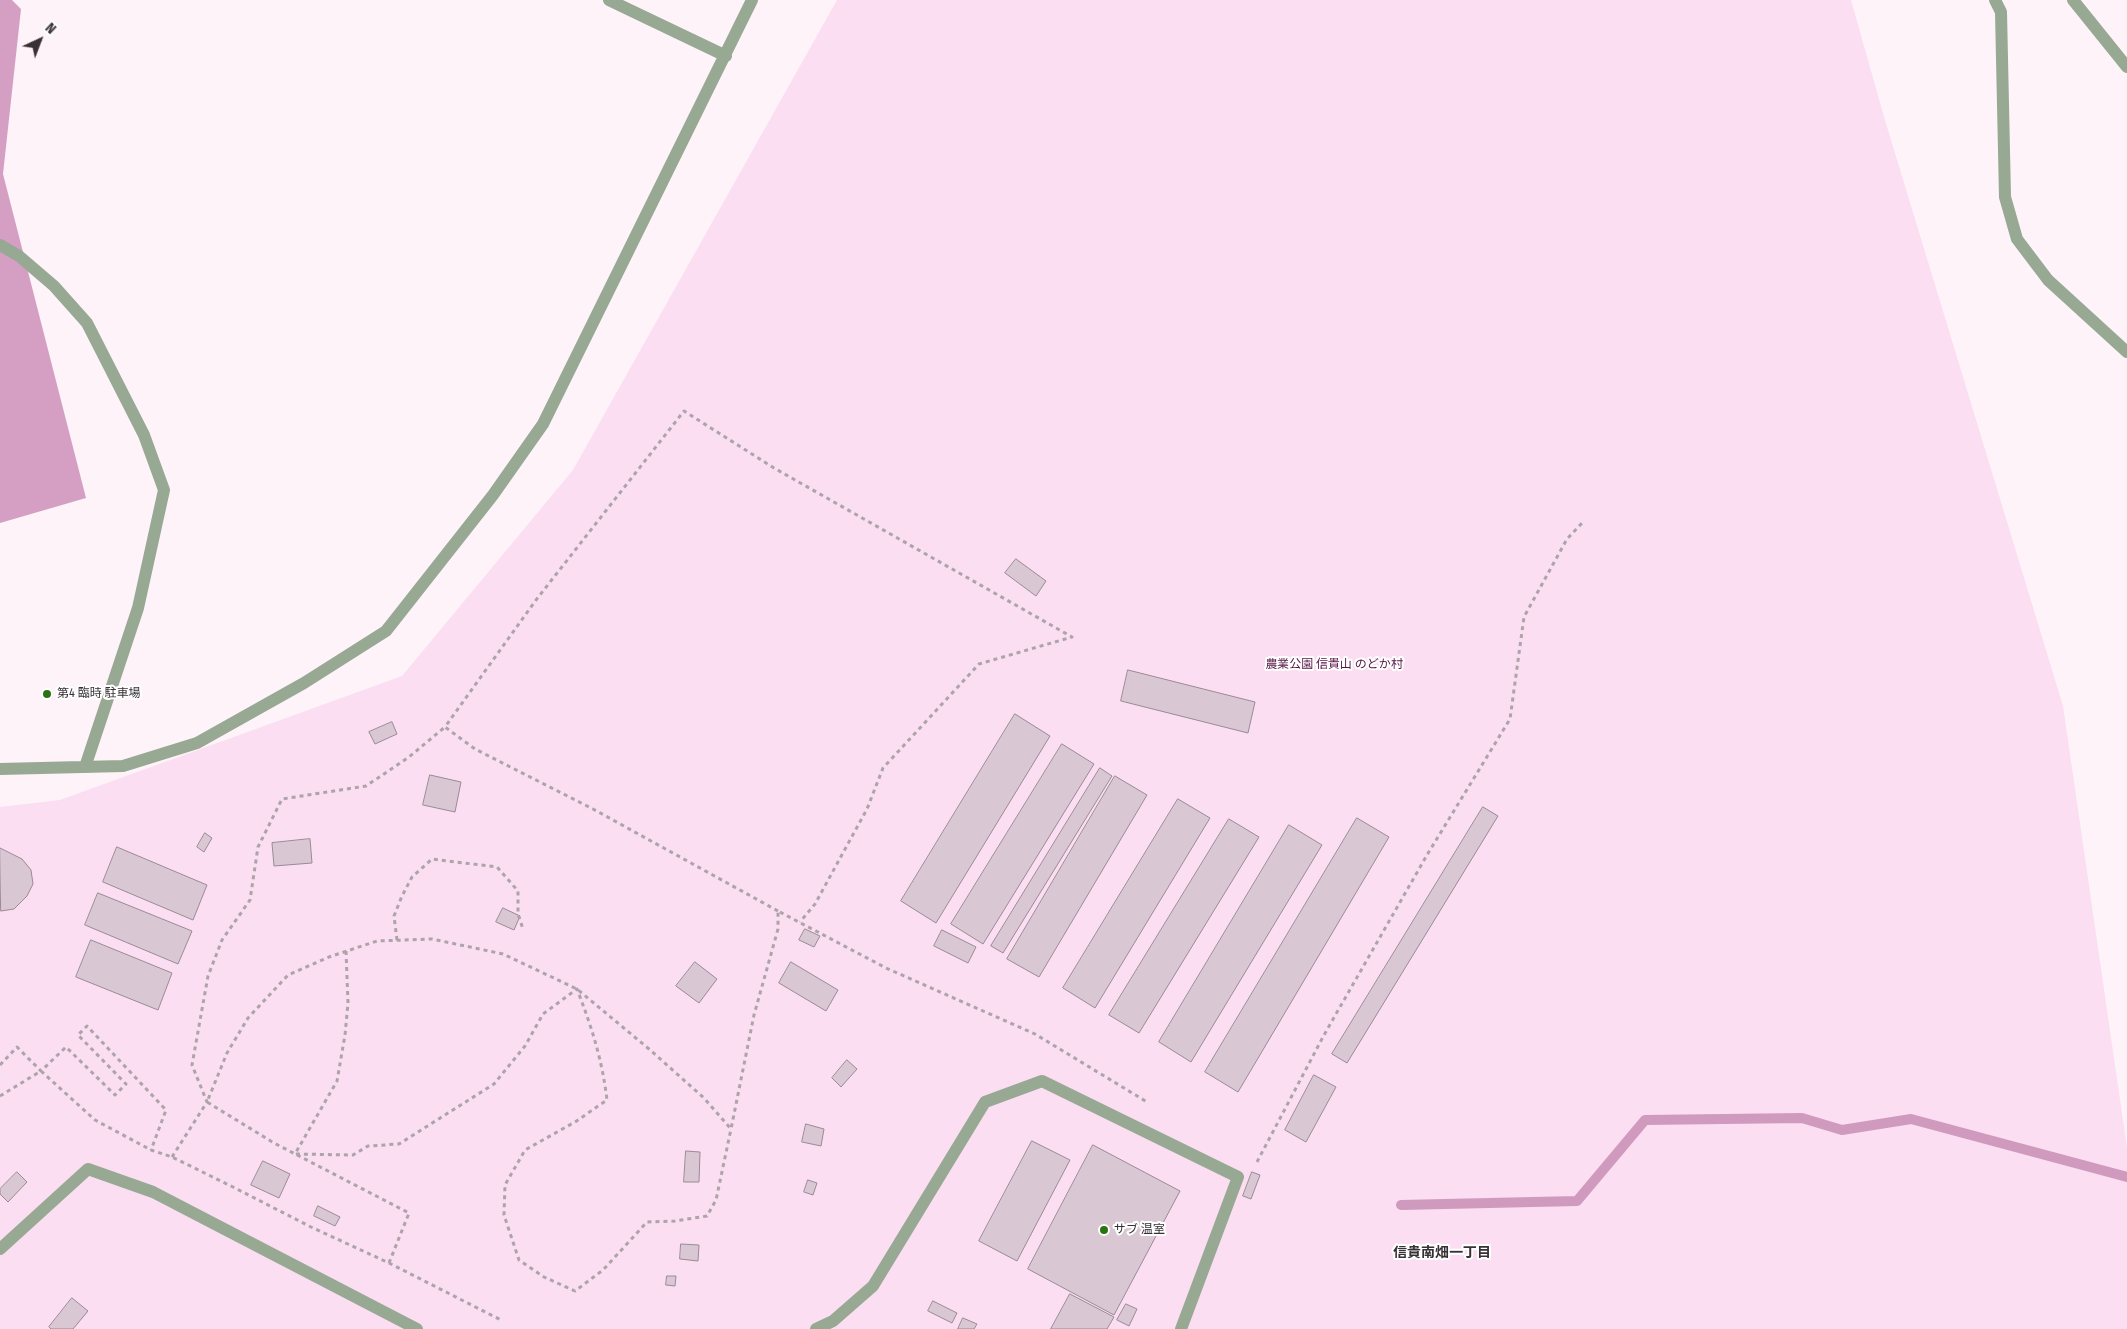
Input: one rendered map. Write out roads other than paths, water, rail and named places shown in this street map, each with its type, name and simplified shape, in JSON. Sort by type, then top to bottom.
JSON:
[{"type":"street","points":[[609,0],[726,56]]},
{"type":"street","points":[[0,768],[123,766],[197,743],[304,683],[386,632],[493,495],[543,424],[752,0]]},
{"type":"street","points":[[1995,0],[2001,12],[2005,197],[2017,239],[2048,280],[2127,352]]},
{"type":"street","points":[[2073,0],[2127,67]]},
{"type":"street","points":[[0,245],[19,256],[54,286],[87,323],[144,435],[164,490],[138,608],[85,766]]},
{"type":"street","points":[[816,1329],[833,1321],[873,1286],[986,1102],[1042,1081],[1238,1177],[1181,1329]]},
{"type":"street","points":[[0,1249],[88,1169],[153,1192],[417,1329]]},
{"type":"waterway","points":[[1401,1205],[1577,1201],[1645,1120],[1802,1118],[1842,1130],[1911,1119],[2127,1177]]},
{"type":"place","name":"第4 臨時 駐車場","points":[[47,694]]},
{"type":"place","name":"サブ 温室","points":[[1104,1230]]},
{"type":"district","name":"信貴南畑一丁目","points":[[1442,1253]]},
{"type":"park label","name":"農業公園 信貴山 のどか村","points":[[1334,665]]}]
